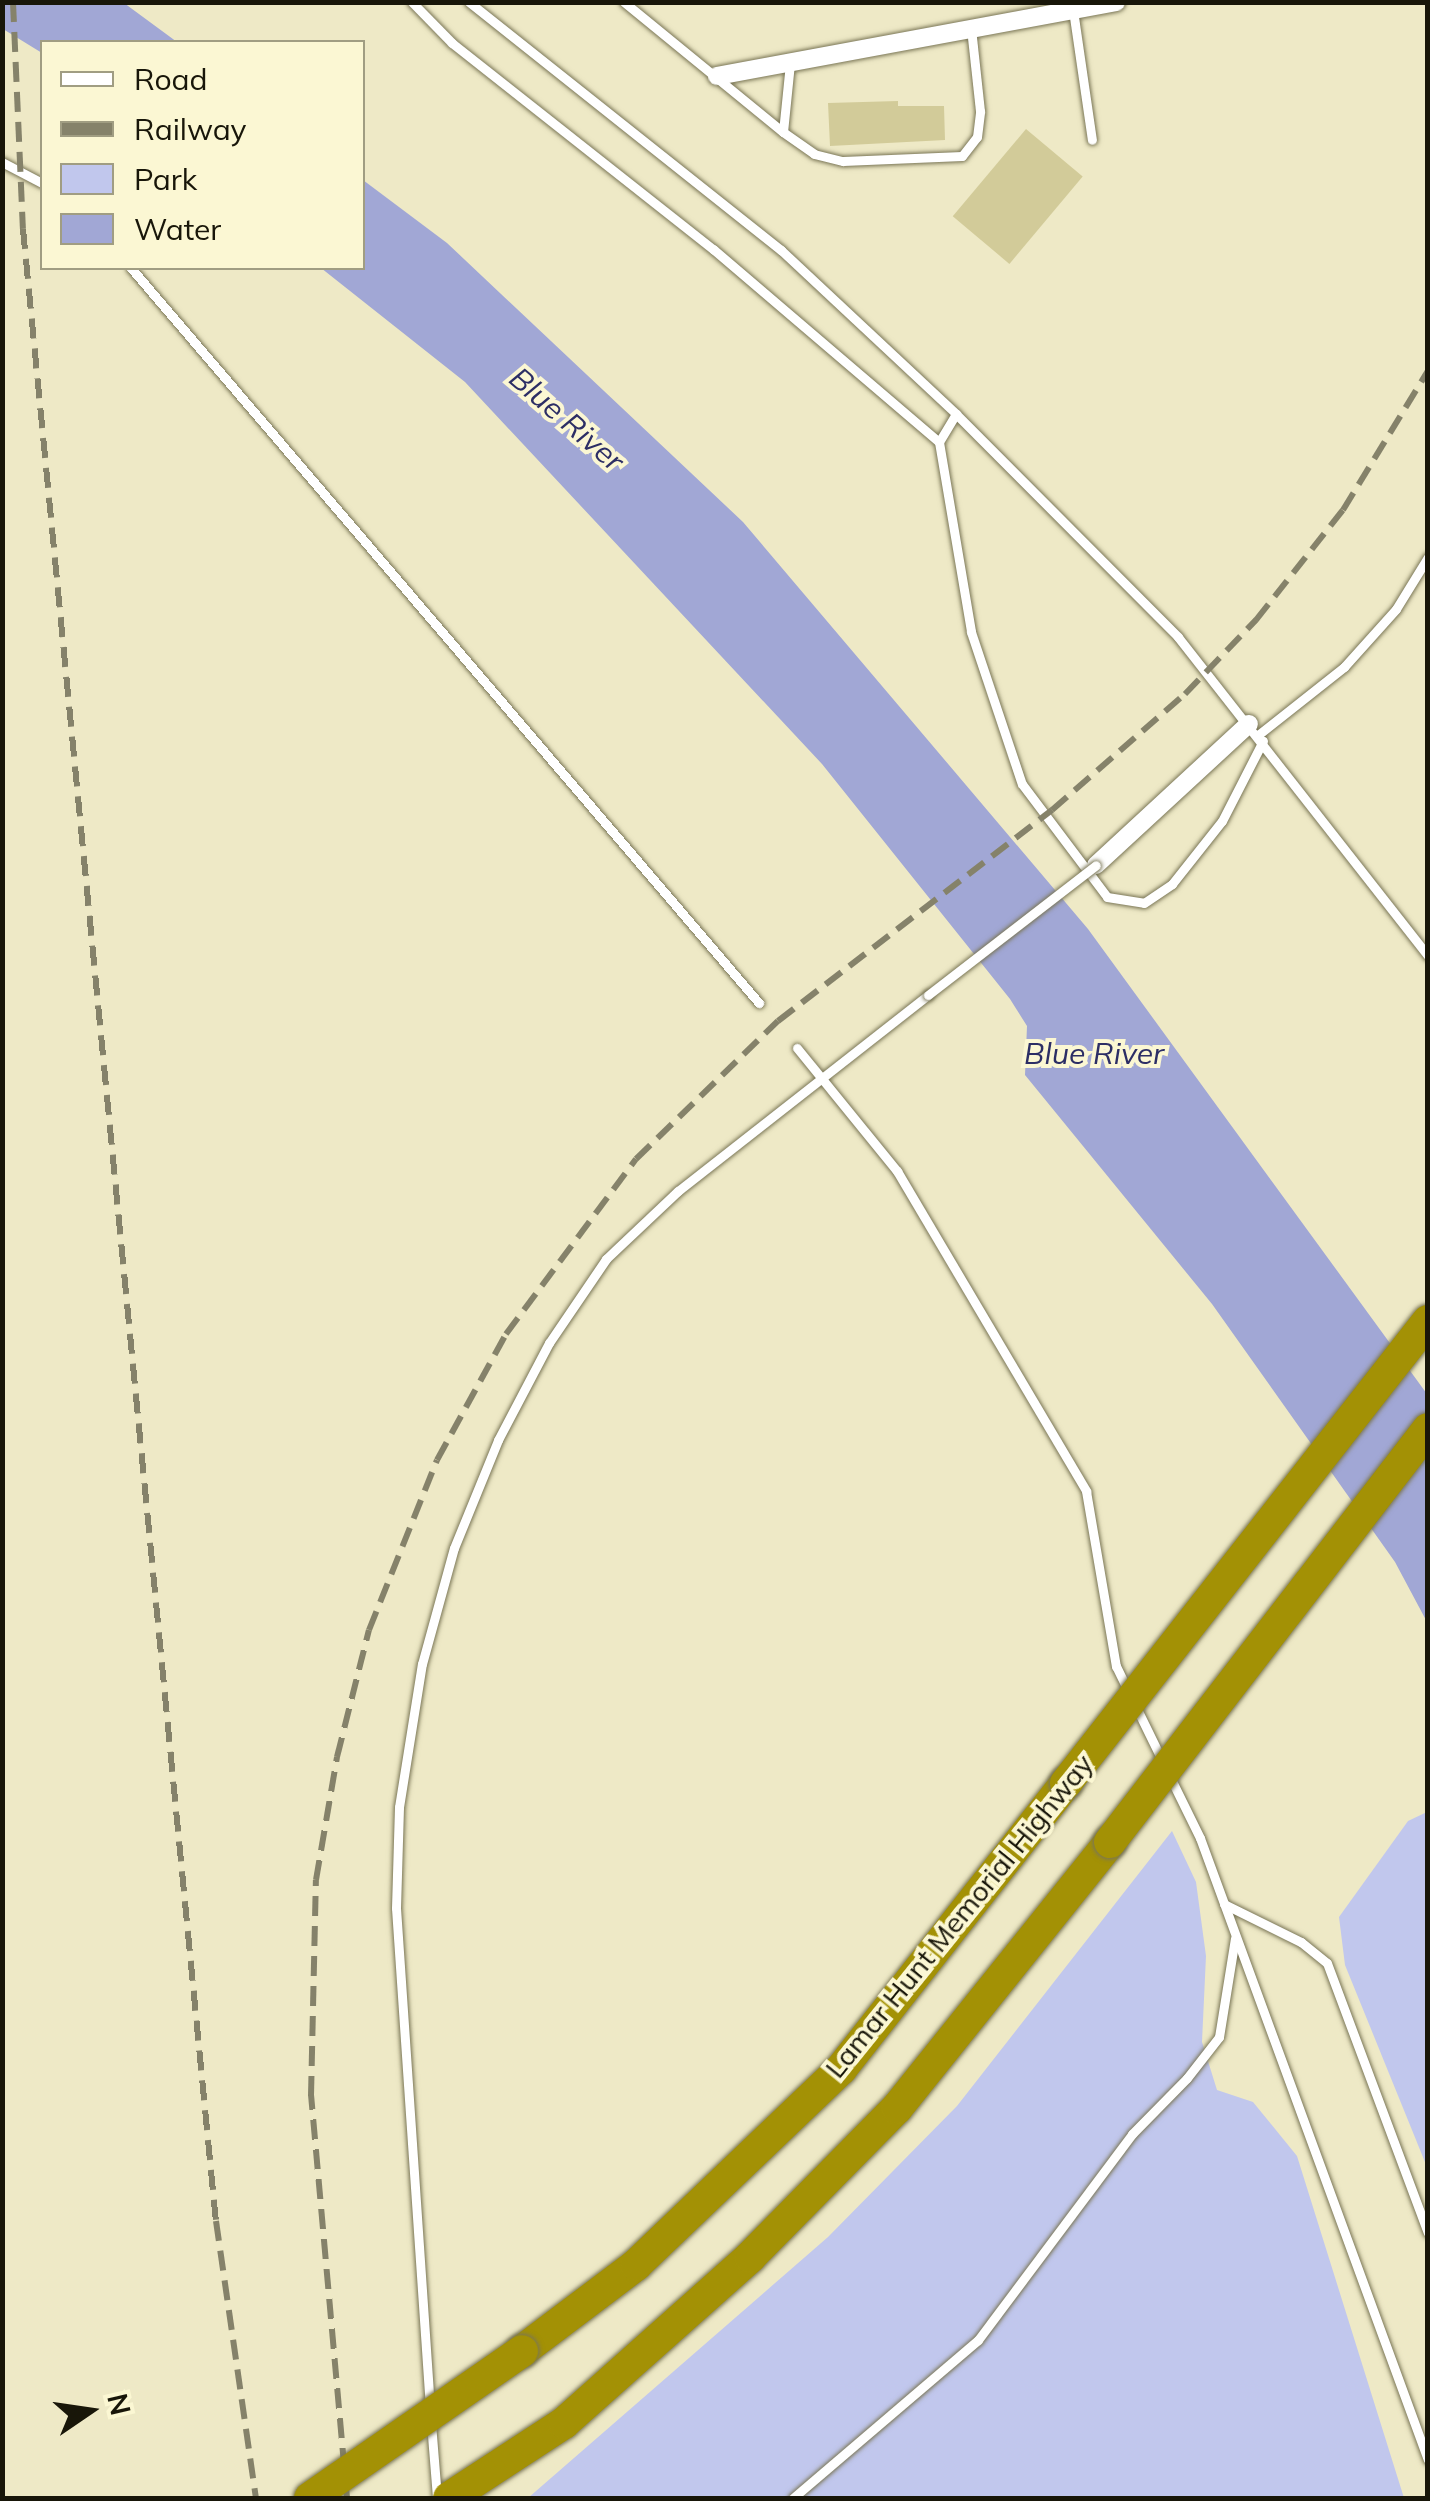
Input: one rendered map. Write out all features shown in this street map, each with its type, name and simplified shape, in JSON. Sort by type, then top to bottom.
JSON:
[{"type":"highway","name":"Lamar Hunt Memorial Highway","points":[[310,2498],[522,2351],[636,2264],[841,2070],[1428,1321]]},
{"type":"highway","points":[[449,2498],[564,2423],[750,2257],[897,2108],[1110,1842],[1428,1429]]},
{"type":"street","points":[[718,76],[1116,2]]},
{"type":"street","points":[[1096,865],[1257,733]]},
{"type":"lane","points":[[412,2],[452,43],[699,237],[939,442],[972,632],[1022,784],[1107,897],[1144,903],[1172,884],[1222,820],[1257,733],[1344,666],[1396,609],[1428,557]]},
{"type":"lane","points":[[469,2],[781,250],[956,414],[1178,636],[1428,956]]},
{"type":"lane","points":[[624,2],[783,132],[814,154],[843,161],[962,156],[978,137],[980,111],[971,28]]},
{"type":"lane","points":[[1073,10],[1092,140]]},
{"type":"lane","points":[[783,132],[790,63]]},
{"type":"lane","points":[[2,162],[40,182]]},
{"type":"lane","points":[[133,270],[759,1003]]},
{"type":"lane","points":[[939,442],[956,414]]},
{"type":"lane","points":[[437,2498],[396,1908],[400,1807],[422,1664],[454,1548],[498,1440],[568,1315],[620,1246],[820,1077],[1096,865]]},
{"type":"lane","points":[[797,1048],[897,1170],[1086,1491],[1116,1666],[1200,1838],[1428,2460]]},
{"type":"lane","points":[[1224,1904],[1301,1942],[1328,1963],[1428,2233]]},
{"type":"lane","points":[[793,2498],[978,2340],[1132,2134],[1187,2078],[1219,2036],[1236,1936]]},
{"type":"green space","points":[[1427,1812],[1427,2167],[1345,1965],[1339,1917],[1408,1821]]},
{"type":"green space","points":[[1172,1831],[1196,1882],[1206,1956],[1202,2042],[1217,2090],[1253,2102],[1297,2156],[1404,2498],[528,2498],[828,2237],[957,2106]]},
{"type":"water","points":[[2,3],[124,3],[174,40],[40,40],[40,52],[3,29]]},
{"type":"water","name":"Blue River","points":[[365,182],[447,243],[743,522],[1088,929],[1427,1394],[1427,1622],[1395,1562],[1212,1304],[1025,1075],[1027,1026],[1010,999],[822,764],[465,382],[324,270],[365,270]]},
{"type":"building","points":[[898,101],[898,106],[944,106],[945,140],[830,146],[828,103]]},
{"type":"building","points":[[1026,129],[1083,177],[1009,264],[953,216]]},
{"type":"railway","points":[[13,2],[23,229],[216,2221],[256,2498]]},
{"type":"railway","points":[[347,2498],[311,2096],[316,1880],[337,1757],[369,1630],[437,1460],[506,1334],[636,1159],[778,1021],[1052,810],[1185,694],[1256,620],[1343,510],[1428,371]]}]
